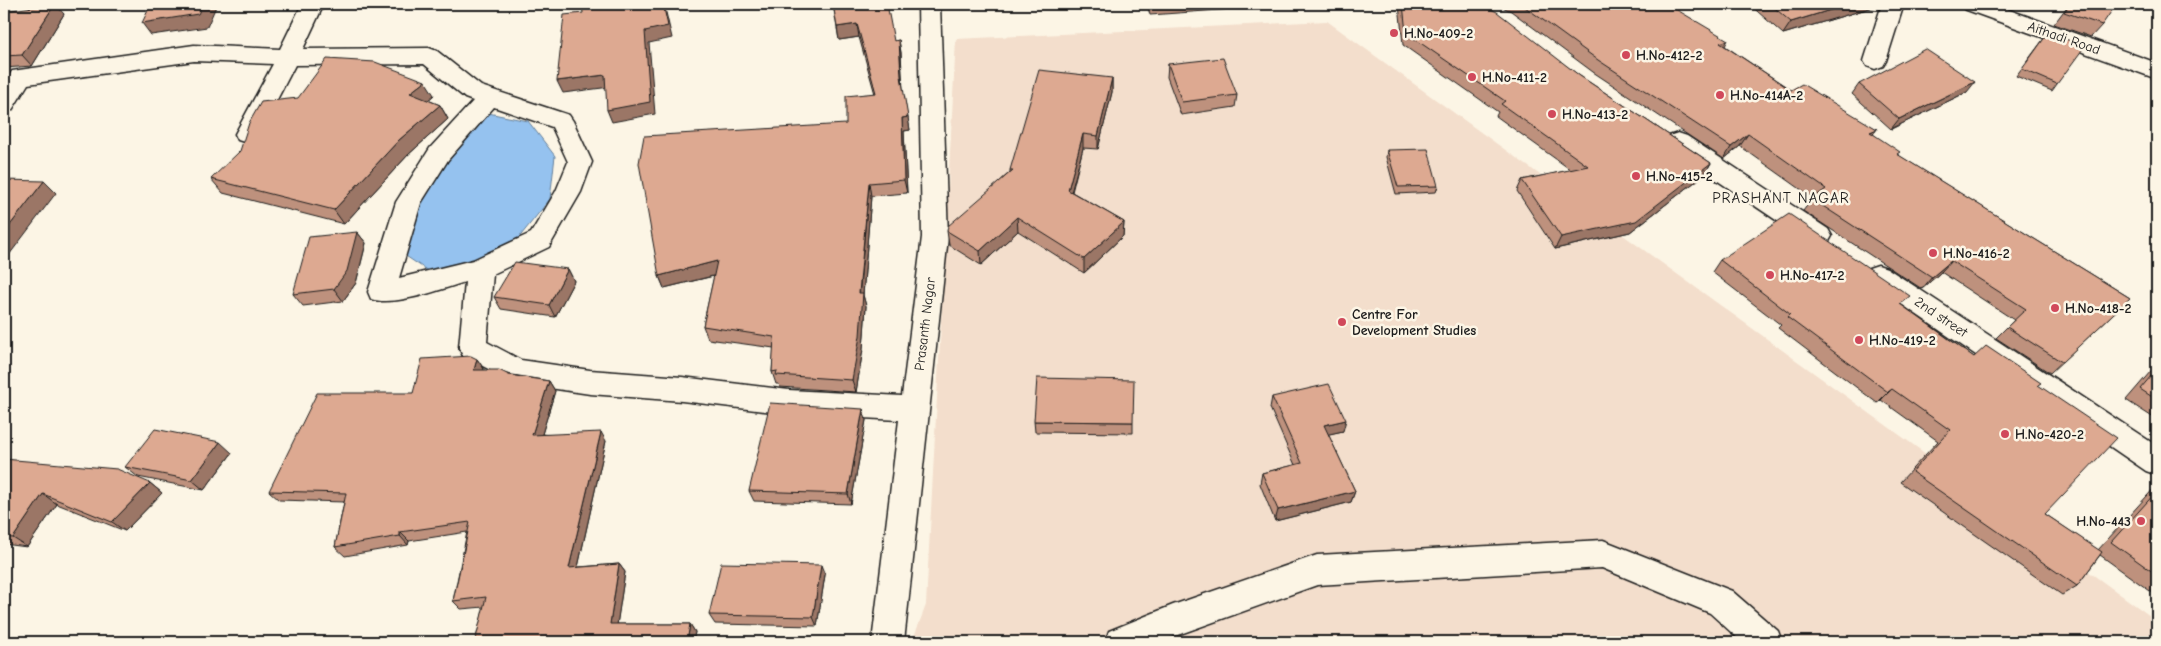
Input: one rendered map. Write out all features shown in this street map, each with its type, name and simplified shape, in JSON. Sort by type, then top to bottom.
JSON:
[{"type":"street","points":[[246,137],[288,57],[313,4]]},
{"type":"street","name":"Prasanth Nagar","points":[[888,642],[934,237],[929,4]]},
{"type":"street","points":[[1875,61],[1893,4]]},
{"type":"street","name":"Aithadi Road","points":[[1972,4],[2157,71]]},
{"type":"street","points":[[4,104],[12,78],[194,53],[288,57],[429,56],[473,92],[490,97],[561,121],[580,162],[568,192],[540,240],[480,268],[423,284],[380,292],[409,202],[439,154],[490,97]]},
{"type":"street","name":"2nd street","points":[[1659,129],[2157,462]]},
{"type":"street","points":[[480,268],[473,348],[516,371],[590,382],[682,389],[789,402],[915,409]]},
{"type":"street","points":[[1121,642],[1173,620],[1317,570],[1603,554],[1722,602],[1766,642]]},
{"type":"shaded area","name":"Centre For Development Studies","points":[[1327,21],[2157,621],[2157,642],[912,642],[926,605],[956,39]]},
{"type":"water","points":[[473,110],[528,121],[555,156],[550,199],[505,255],[428,271],[394,248]]},
{"type":"building","points":[[55,4],[22,55],[4,56],[4,11]]},
{"type":"building","points":[[151,4],[203,4],[198,14],[142,23]]},
{"type":"building","points":[[582,4],[663,4],[668,26],[645,31],[650,102],[607,110],[605,75],[557,81],[564,15],[583,13]]},
{"type":"building","points":[[833,4],[887,4],[894,41],[899,40],[901,76],[908,117],[902,118],[904,180],[869,183],[859,293],[863,293],[860,336],[852,380],[776,375],[777,371],[772,372],[774,337],[703,326],[717,261],[659,276],[639,163],[644,136],[846,124],[846,96],[876,93],[857,24],[837,27]]},
{"type":"building","points":[[1403,4],[1481,4],[1497,12],[1580,76],[1711,163],[1636,221],[1561,237],[1522,180],[1588,166],[1501,104],[1505,101],[1406,33]]},
{"type":"building","points":[[1521,4],[1667,4],[1728,40],[1720,43],[1791,90],[1802,84],[1877,129],[1870,132],[1900,152],[1897,154],[2130,298],[2062,362],[2007,327],[2026,309],[1951,261],[1932,277],[1812,199],[1826,189],[1748,134],[1731,147],[1598,60]]},
{"type":"building","points":[[1770,4],[1850,4],[1791,22]]},
{"type":"building","points":[[2070,4],[2107,4],[2115,6],[2102,25],[2064,12]]},
{"type":"building","points":[[2048,33],[2085,46],[2057,84],[2022,69]]},
{"type":"building","points":[[1925,49],[1975,82],[1899,119],[1859,84]]},
{"type":"building","points":[[1223,58],[1237,95],[1182,102],[1168,64]]},
{"type":"building","points":[[327,59],[375,62],[425,81],[410,93],[440,105],[399,140],[334,210],[211,179],[240,151],[249,123],[261,102],[298,98]]},
{"type":"building","points":[[1039,70],[1112,78],[1098,136],[1083,134],[1068,190],[1124,222],[1084,259],[1017,217],[980,251],[947,231],[948,226],[1013,170],[1010,170]]},
{"type":"building","points":[[1428,149],[1438,186],[1398,187],[1387,150]]},
{"type":"building","points":[[4,180],[44,181],[4,233]]},
{"type":"building","points":[[1789,214],[1910,296],[1900,304],[1974,357],[1986,346],[2041,383],[2038,385],[2117,438],[2045,514],[2102,552],[2077,586],[1912,472],[1950,430],[1892,389],[1888,392],[1787,317],[1790,314],[1720,260]]},
{"type":"building","points":[[357,232],[347,271],[334,289],[293,294],[309,237]]},
{"type":"building","points":[[515,262],[568,269],[549,305],[494,297]]},
{"type":"building","points":[[471,356],[477,359],[474,370],[499,370],[509,375],[549,381],[532,435],[601,432],[569,568],[619,564],[610,624],[690,624],[687,642],[475,642],[486,597],[453,601],[470,522],[400,532],[400,536],[335,547],[346,493],[269,491],[317,393],[413,393],[422,359]]},
{"type":"building","points":[[2157,369],[2157,400],[2140,389]]},
{"type":"building","points":[[1037,378],[1134,380],[1133,422],[1034,421]]},
{"type":"building","points":[[1329,384],[1346,420],[1324,425],[1355,491],[1278,510],[1262,473],[1302,463],[1272,397]]},
{"type":"building","points":[[770,403],[863,409],[848,494],[749,491]]},
{"type":"building","points":[[155,429],[220,442],[192,480],[125,467]]},
{"type":"building","points":[[4,459],[117,469],[150,483],[112,522],[43,494],[13,538],[4,537]]},
{"type":"building","points":[[2157,491],[2157,575],[2111,542]]},
{"type":"building","points":[[721,563],[821,565],[813,617],[709,615]]},
{"type":"place","name":"H.No-409-2","points":[[1394,33]]},
{"type":"place","name":"H.No-412-2","points":[[1626,55]]},
{"type":"place","name":"H.No-411-2","points":[[1472,77]]},
{"type":"place","name":"H.No-414A-2","points":[[1720,95]]},
{"type":"place","name":"H.No-413-2","points":[[1552,114]]},
{"type":"place","name":"H.No-415-2","points":[[1636,176]]},
{"type":"place","name":"H.No-416-2","points":[[1933,253]]},
{"type":"place","name":"H.No-417-2","points":[[1770,275]]},
{"type":"place","name":"H.No-418-2","points":[[2055,308]]},
{"type":"place","name":"Centre For Development Studies","points":[[1342,322]]},
{"type":"place","name":"H.No-419-2","points":[[1859,340]]},
{"type":"place","name":"H.No-420-2","points":[[2005,434]]},
{"type":"place","name":"H.No-443","points":[[2141,521]]},
{"type":"district","name":"PRASHANT NAGAR","points":[[1781,198]]}]
